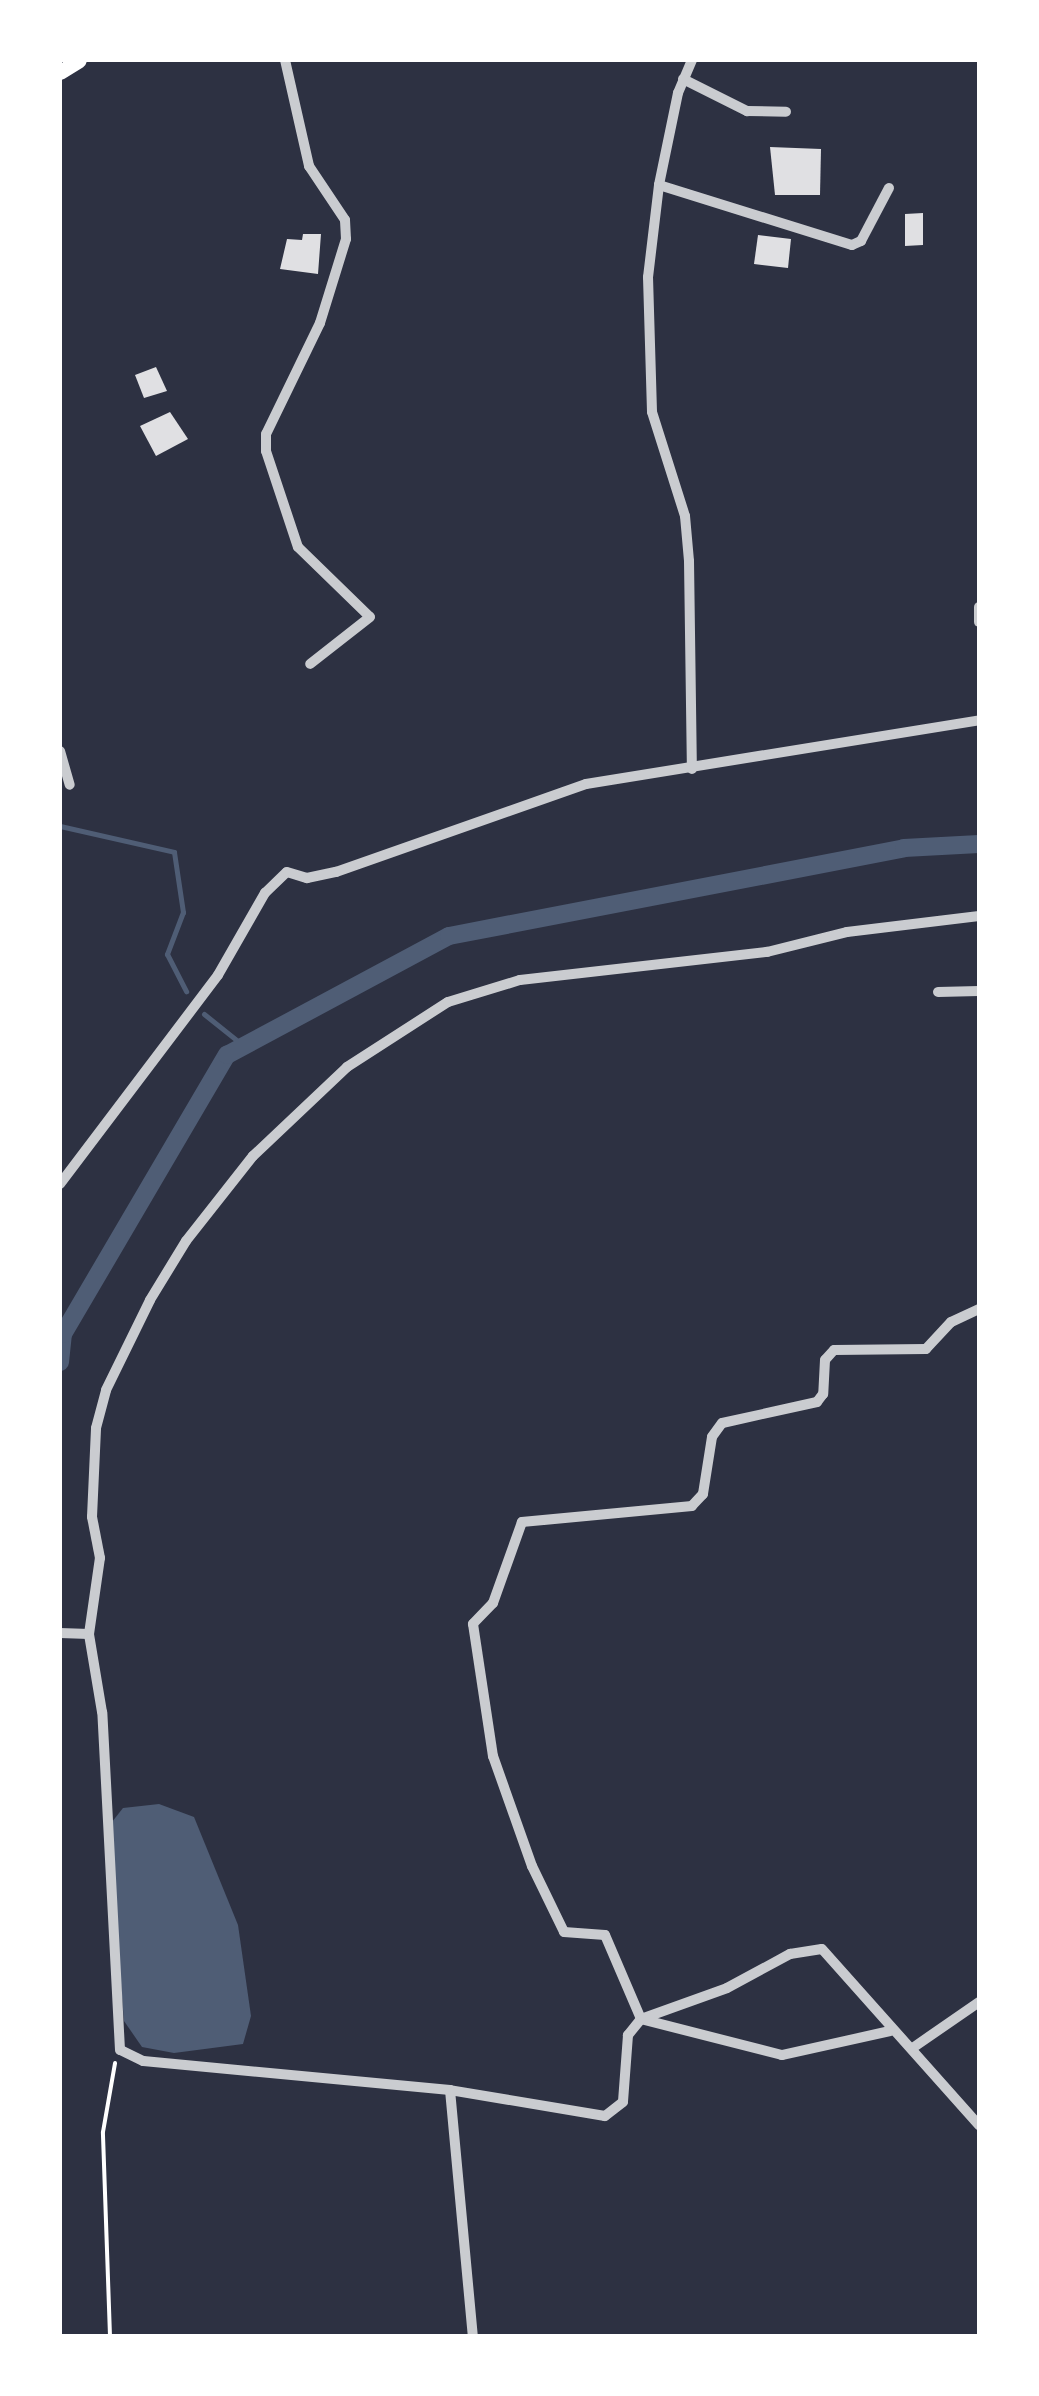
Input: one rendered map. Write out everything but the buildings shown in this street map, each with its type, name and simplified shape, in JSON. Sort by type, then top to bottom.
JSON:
[{"type":"main road","points":[[60,72],[80,60]]},
{"type":"street","points":[[285,60],[309,166],[345,220],[346,239],[320,323],[266,434],[266,451],[298,547],[370,617],[310,664]]},
{"type":"street","points":[[692,60],[659,186],[648,277],[648,363],[655,431],[685,516],[692,769]]},
{"type":"street","points":[[684,80],[746,111],[786,112]]},
{"type":"street","points":[[659,186],[852,245],[861,241],[889,188]]},
{"type":"street","points":[[979,607],[979,622]]},
{"type":"street","points":[[60,1184],[218,975],[252,911],[287,872],[324,876],[554,791],[979,720]]},
{"type":"street","points":[[60,750],[70,785]]},
{"type":"street","points":[[979,916],[848,932],[767,952],[500,984],[448,1002],[346,1067],[296,1110],[210,1209],[127,1344],[96,1428],[92,1517],[100,1558],[89,1634],[102,1712],[120,2050],[143,2061],[450,2090],[553,2110],[615,2112],[623,2102],[628,2034],[641,2019],[704,1998],[812,1947],[830,1953],[890,2031],[914,2047],[979,2125]]},
{"type":"street","points":[[938,992],[979,992]]},
{"type":"street","points":[[641,2019],[606,1935],[564,1932],[507,1795],[487,1731],[473,1624],[493,1603],[516,1526],[608,1510],[692,1506],[703,1494],[712,1437],[722,1424],[816,1402],[824,1394],[825,1360],[834,1350],[926,1348],[951,1322],[979,1309]]},
{"type":"street","points":[[60,1633],[89,1634]]},
{"type":"street","points":[[914,2047],[979,2002]]},
{"type":"street","points":[[641,2019],[782,2055],[890,2031]]},
{"type":"street","points":[[450,2090],[473,2336]]},
{"type":"path","points":[[110,2336],[104,2132],[108,2083],[120,2050]]},
{"type":"water","points":[[159,1804],[194,1817],[238,1925],[251,2016],[243,2044],[174,2053],[142,2047],[124,2021],[108,1827],[123,1808]]},
{"type":"waterway","points":[[60,826],[174,852],[183,912],[167,954],[186,991]]},
{"type":"waterway","points":[[60,1362],[63,1334],[227,1055],[449,936],[904,848],[979,844]]},
{"type":"waterway","points":[[204,1014],[244,1046]]}]
